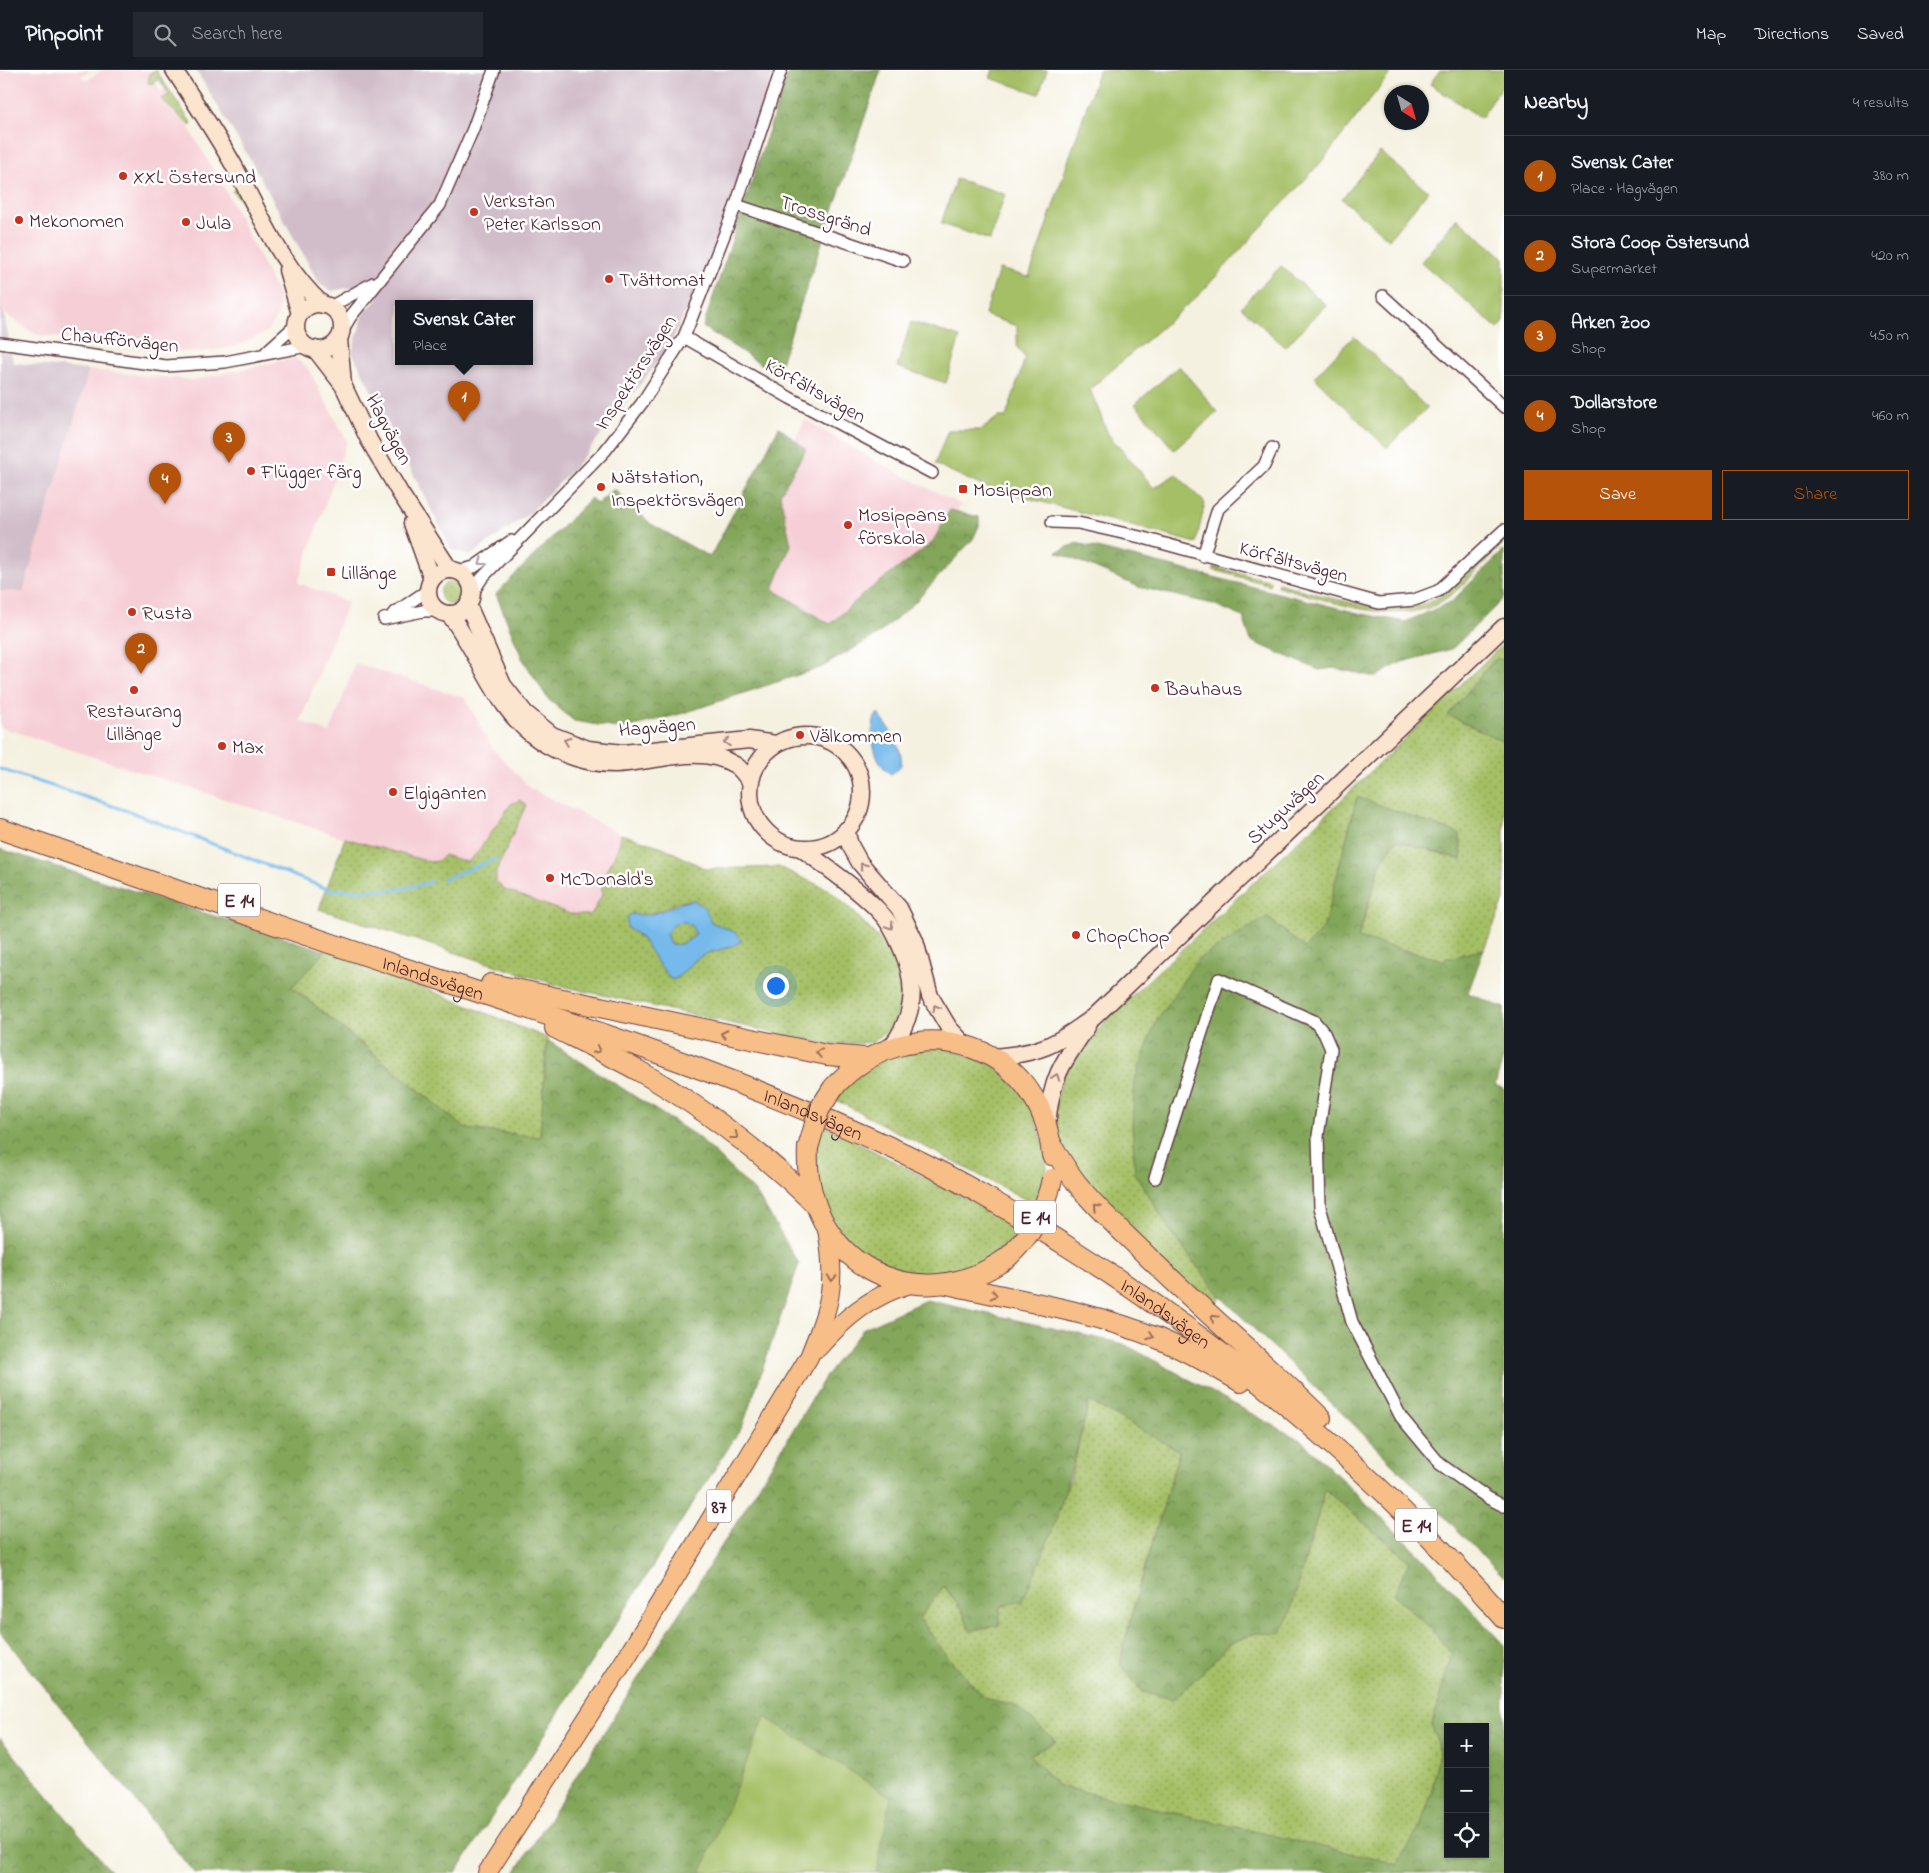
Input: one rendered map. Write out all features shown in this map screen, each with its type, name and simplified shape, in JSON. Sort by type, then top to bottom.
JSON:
[{"type":"highway","name":"Inlandsvägen","points":[[0,820],[468,983],[664,1054],[779,1098],[908,1155],[1008,1209],[1128,1284],[1258,1380],[1383,1491],[1504,1618]]},
{"type":"highway","name":"Inlandsvägen","points":[[0,829],[468,983],[659,1042],[780,1088],[909,1149],[1015,1204],[1135,1278],[1280,1387],[1351,1448],[1504,1598]]},
{"type":"highway","points":[[468,983],[828,1055],[866,1058]]},
{"type":"highway","points":[[468,983],[640,1072],[719,1124],[784,1175],[815,1204]]},
{"type":"highway","points":[[1324,1437],[1240,1381],[1202,1359],[1157,1338],[1097,1318],[947,1284],[910,1284],[893,1280],[863,1266],[843,1249],[827,1229],[815,1204],[808,1176],[808,1148],[817,1116],[833,1088],[866,1058],[891,1047],[906,1043],[936,1041],[966,1046],[992,1057],[1004,1065],[1025,1086],[1038,1104],[1065,1169],[1086,1196],[1167,1276],[1307,1404],[1351,1448]]},
{"type":"highway","points":[[947,1284],[979,1276],[1007,1258],[1029,1236],[1046,1202],[1052,1179],[1049,1134]]},
{"type":"main road","points":[[809,1358],[826,1316],[832,1289],[833,1261],[827,1229]]},
{"type":"main road","points":[[809,1358],[841,1322],[854,1311],[884,1293],[910,1284]]},
{"type":"main road","name":"87","points":[[487,1873],[628,1655],[809,1358]]},
{"type":"street","points":[[174,70],[232,162],[285,260],[310,293],[339,316],[340,335]]},
{"type":"street","points":[[285,260],[298,320],[298,337],[311,348],[327,349],[340,335],[381,278],[440,205],[473,129],[494,70]]},
{"type":"street","name":"Inspektörsvägen","points":[[471,598],[482,578],[606,451],[642,403],[684,337],[736,205],[781,70]]},
{"type":"street","name":"Trossgränd","points":[[736,205],[904,261]]},
{"type":"street","points":[[298,320],[309,307],[327,306],[381,278]]},
{"type":"street","points":[[1383,296],[1504,407]]},
{"type":"street","name":"Chaufförvägen","points":[[266,352],[298,320]]},
{"type":"street","name":"Hagvägen","points":[[340,335],[343,385]]},
{"type":"street","name":"Körfältsvägen","points":[[684,337],[790,398],[932,473]]},
{"type":"street","name":"Chaufförvägen","points":[[0,343],[166,366],[220,363],[266,352],[311,348]]},
{"type":"street","name":"Hagvägen","points":[[311,348],[343,385],[370,440],[400,493],[454,570]]},
{"type":"street","points":[[1203,556],[1218,509],[1264,466],[1272,448]]},
{"type":"street","name":"Hagvägen","points":[[400,493],[430,584]]},
{"type":"street","name":"Körfältsvägen","points":[[1052,522],[1078,523],[1379,603],[1414,600],[1438,591],[1504,530]]},
{"type":"street","name":"Inspektörsvägen","points":[[454,570],[474,567],[531,528]]},
{"type":"street","points":[[454,570],[468,578],[471,598],[460,612],[423,611],[384,619],[430,584],[442,572],[454,570]]},
{"type":"street","points":[[430,584],[430,599],[444,612]]},
{"type":"street","name":"Hagvägen","points":[[471,598],[503,686],[525,714],[552,735],[588,749],[623,753],[740,741],[776,744]]},
{"type":"street","name":"Hagvägen","points":[[444,612],[460,628],[506,709],[540,741],[584,761],[614,764],[698,755],[721,758],[736,765],[750,782]]},
{"type":"street","name":"Stuguvägen","points":[[992,1057],[1034,1053],[1050,1046],[1094,1017],[1504,627]]},
{"type":"street","points":[[798,736],[816,736],[836,744],[847,754],[859,772],[862,791],[860,807],[852,824],[840,837],[824,846],[801,848],[781,843],[763,829],[752,809],[749,794],[750,782],[760,758],[776,744],[798,736]]},
{"type":"street","points":[[846,830],[850,845],[860,863],[899,908],[915,941],[930,996],[949,1028],[966,1046]]},
{"type":"street","points":[[801,848],[880,912],[900,945],[908,963],[913,984],[913,1000],[905,1026],[891,1047]]},
{"type":"street","points":[[1155,1178],[1220,979],[1314,1021],[1324,1033],[1331,1048],[1318,1136],[1320,1207],[1352,1322],[1402,1417],[1429,1451],[1440,1464],[1488,1498],[1504,1506]]},
{"type":"street","name":"Stuguvägen","points":[[1049,1134],[1048,1106],[1061,1064],[1094,1017]]},
{"type":"shaded area","points":[[0,70],[91,70],[81,76],[86,81],[102,70],[156,70],[150,73],[153,84],[155,82],[161,91],[165,89],[169,95],[161,100],[187,125],[228,195],[279,296],[278,315],[267,332],[237,346],[202,352],[160,351],[86,339],[37,335],[4,314],[0,307]]},
{"type":"shaded area","points":[[196,70],[774,70],[717,242],[668,349],[576,466],[530,513],[470,556],[451,549],[352,352],[364,312],[378,299],[366,285],[331,291],[319,283],[251,161]]},
{"type":"shaded area","points":[[0,307],[4,314],[13,363],[89,370],[23,592],[0,591]]},
{"type":"shaded area","name":"Lillänge","points":[[295,358],[307,367],[347,441],[298,583],[348,602],[300,721],[330,733],[355,663],[465,698],[492,748],[530,788],[621,834],[619,845],[602,882],[602,895],[591,915],[570,914],[503,889],[496,881],[496,872],[476,854],[467,862],[444,855],[438,861],[430,862],[345,838],[0,727],[0,591],[23,592],[89,370],[193,380]]},
{"type":"shaded area","name":"Mosippans förskola","points":[[805,420],[881,464],[961,505],[934,546],[829,644],[724,574]]},
{"type":"green space","points":[[156,70],[192,124],[190,126],[161,99],[169,95],[159,79],[153,84],[148,83],[150,73]]},
{"type":"green space","points":[[789,70],[881,70],[777,374],[703,327]]},
{"type":"green space","points":[[993,70],[1047,70],[1039,94],[990,78]]},
{"type":"green space","points":[[1099,70],[1393,70],[1323,160],[1200,294],[1090,389],[1108,434],[1154,488],[1176,474],[1205,503],[1196,543],[982,486],[935,464],[948,430],[981,430],[998,417],[1006,417],[1025,358],[1017,347],[1017,326],[985,315],[999,269],[1029,277]]},
{"type":"green space","points":[[1440,70],[1504,70],[1504,84],[1481,118],[1430,84]]},
{"type":"green space","points":[[1380,152],[1428,191],[1389,239],[1342,199]]},
{"type":"green space","points":[[956,179],[1005,194],[990,240],[941,224]]},
{"type":"green space","points":[[235,189],[242,195],[282,269],[283,282],[242,202],[232,191]]},
{"type":"green space","points":[[1457,218],[1504,258],[1504,322],[1498,329],[1421,262]]},
{"type":"green space","points":[[1281,266],[1326,305],[1285,347],[1241,307]]},
{"type":"green space","points":[[911,322],[960,337],[946,383],[897,367]]},
{"type":"green space","points":[[1354,336],[1427,408],[1387,448],[1314,377]]},
{"type":"green space","points":[[1179,366],[1218,412],[1174,450],[1135,404]]},
{"type":"green space","points":[[779,427],[806,449],[780,494],[791,545],[773,589],[830,624],[866,592],[932,543],[950,510],[979,517],[979,526],[973,539],[915,602],[877,635],[822,667],[684,713],[623,729],[574,721],[548,699],[522,658],[496,594],[591,498],[597,504],[614,489],[651,524],[710,557]]},
{"type":"green space","points":[[1504,536],[1504,543],[1452,594],[1433,606],[1415,611],[1396,613],[1355,608],[1277,586],[1278,583],[1336,599],[1380,607],[1401,608],[1420,605],[1437,598],[1455,585]]},
{"type":"green space","points":[[1077,543],[1358,613],[1405,622],[1451,602],[1504,550],[1504,598],[1452,649],[1402,662],[1375,677],[1334,668],[1319,670],[1251,641],[1243,617],[1213,604],[1139,587],[1057,552]]},
{"type":"green space","points":[[1214,567],[1271,581],[1270,585],[1213,570]]},
{"type":"green space","points":[[451,582],[459,585],[462,593],[459,601],[451,604],[443,601],[440,593],[443,585]]},
{"type":"green space","points":[[1504,643],[1504,659],[1494,660],[1449,714],[1504,742],[1504,901],[1484,949],[1442,960],[1358,939],[1381,862],[1397,840],[1462,860],[1357,797],[1324,927],[1305,948],[1267,917],[1135,1173],[1173,1235],[1221,1297],[1215,1305],[1170,1270],[1073,1172],[1055,1130],[1053,1113],[1063,1074],[1109,1017],[1313,827]]},
{"type":"green space","points":[[1504,659],[1504,742],[1448,715],[1495,660]]},
{"type":"green space","points":[[1357,797],[1460,834],[1462,860],[1396,840],[1381,862],[1358,938],[1442,960],[1484,949],[1468,993],[1504,1008],[1504,1056],[1495,1085],[1504,1089],[1504,1577],[1349,1420],[1221,1297],[1173,1235],[1135,1173],[1132,1127],[1135,1079],[1156,1021],[1198,959],[1267,917],[1305,948],[1324,927]]},
{"type":"green space","points":[[520,800],[526,805],[496,872],[496,881],[503,889],[570,914],[591,915],[602,895],[602,882],[619,845],[621,834],[663,847],[706,869],[779,867],[829,890],[854,912],[890,951],[900,977],[901,1004],[892,1027],[873,1042],[830,1045],[557,985],[319,909],[345,838],[430,862],[438,861],[444,855],[467,862],[476,854],[511,804]],"holes":[[[694,900],[705,908],[711,922],[738,934],[741,941],[732,946],[703,955],[675,979],[670,979],[654,958],[650,948],[632,930],[627,917],[631,914],[644,917],[679,902]]]},
{"type":"green space","points":[[0,849],[326,951],[292,987],[466,1129],[540,1137],[547,1040],[698,1137],[757,1194],[799,1264],[743,1425],[456,1873],[194,1873],[0,1632]]},
{"type":"green space","points":[[682,921],[690,924],[696,933],[684,943],[670,944],[666,934],[674,924]]},
{"type":"green space","points":[[328,949],[547,1038],[540,1137],[466,1129],[291,986]]},
{"type":"green space","points":[[942,1047],[993,1064],[1030,1102],[1046,1153],[1047,1171],[1038,1206],[834,1099],[845,1085],[889,1054]]},
{"type":"green space","points":[[821,1124],[1026,1229],[987,1264],[937,1278],[886,1269],[856,1251],[825,1209],[815,1158]]},
{"type":"green space","points":[[926,1300],[1124,1344],[1302,1441],[1421,1556],[1504,1645],[1504,1873],[515,1873],[738,1520],[827,1374],[864,1328]],"holes":[[[1089,1401],[1179,1451],[1140,1584],[1120,1664],[1143,1692],[1173,1699],[1208,1667],[1228,1644],[1256,1633],[1280,1634],[1289,1617],[1325,1490],[1409,1561],[1394,1595],[1431,1629],[1452,1654],[1432,1723],[1439,1752],[1431,1795],[1420,1827],[1397,1864],[1058,1786],[1030,1755],[1056,1741],[1015,1705],[986,1699],[950,1660],[919,1618],[944,1586],[963,1612],[970,1631],[1000,1625],[1000,1607],[1022,1601],[1034,1576],[1062,1502]]]},
{"type":"green space","points":[[1089,1400],[1179,1451],[1140,1584],[1120,1664],[1173,1699],[1208,1667],[1228,1644],[1256,1633],[1280,1633],[1289,1617],[1325,1490],[1409,1561],[1431,1629],[1452,1654],[1432,1723],[1439,1752],[1431,1795],[1420,1827],[1397,1865],[1058,1786],[1029,1754],[1055,1742],[1015,1705],[986,1699],[950,1660],[919,1618],[944,1586],[963,1612],[970,1631],[1000,1607],[1070,1481]]},
{"type":"green space","points":[[765,1717],[891,1797],[876,1873],[701,1873]]},
{"type":"green space","points":[[0,1738],[112,1873],[0,1873]]},
{"type":"water","points":[[878,713],[895,739],[901,754],[900,767],[891,774],[885,769],[876,754],[872,736],[874,719]]},
{"type":"water","points":[[694,900],[705,908],[711,922],[738,934],[741,941],[732,946],[703,955],[675,979],[670,979],[641,938],[627,928],[627,917],[631,914],[656,913]],"holes":[[[682,921],[690,924],[696,934],[684,943],[670,944],[666,934],[674,924]]]},
{"type":"waterway","points":[[0,769],[131,812],[330,890],[397,890],[431,882]]},
{"type":"waterway","points":[[443,879],[496,859]]},
{"type":"place","name":"XXL Östersund","points":[[123,176]]},
{"type":"place","name":"Verkstan Peter Karlsson","points":[[474,212]]},
{"type":"place","name":"Mekonomen","points":[[19,220]]},
{"type":"place","name":"Jula","points":[[186,222]]},
{"type":"place","name":"Tvättomat","points":[[609,279]]},
{"type":"place","name":"Svensk Cater","points":[[464,422]]},
{"type":"place","name":"Arken Zoo","points":[[229,463]]},
{"type":"place","name":"Flügger färg","points":[[251,471]]},
{"type":"place","name":"Nätstation, Inspektörsvägen","points":[[601,487]]},
{"type":"place","name":"Mosippan","points":[[963,489]]},
{"type":"place","name":"Dollarstore","points":[[165,504]]},
{"type":"place","name":"Mosippans förskola","points":[[848,525]]},
{"type":"place","name":"Lillänge","points":[[331,572]]},
{"type":"place","name":"Rusta","points":[[132,612]]},
{"type":"place","name":"Stora Coop Östersund","points":[[141,674]]},
{"type":"place","name":"Bauhaus","points":[[1155,688]]},
{"type":"place","name":"Restaurang Lillänge","points":[[134,690]]},
{"type":"place","name":"Välkommen","points":[[800,735]]},
{"type":"place","name":"Max","points":[[222,746]]},
{"type":"place","name":"Elgiganten","points":[[393,792]]},
{"type":"place","name":"McDonald's","points":[[550,878]]},
{"type":"place","name":"ChopChop","points":[[1076,935]]}]
